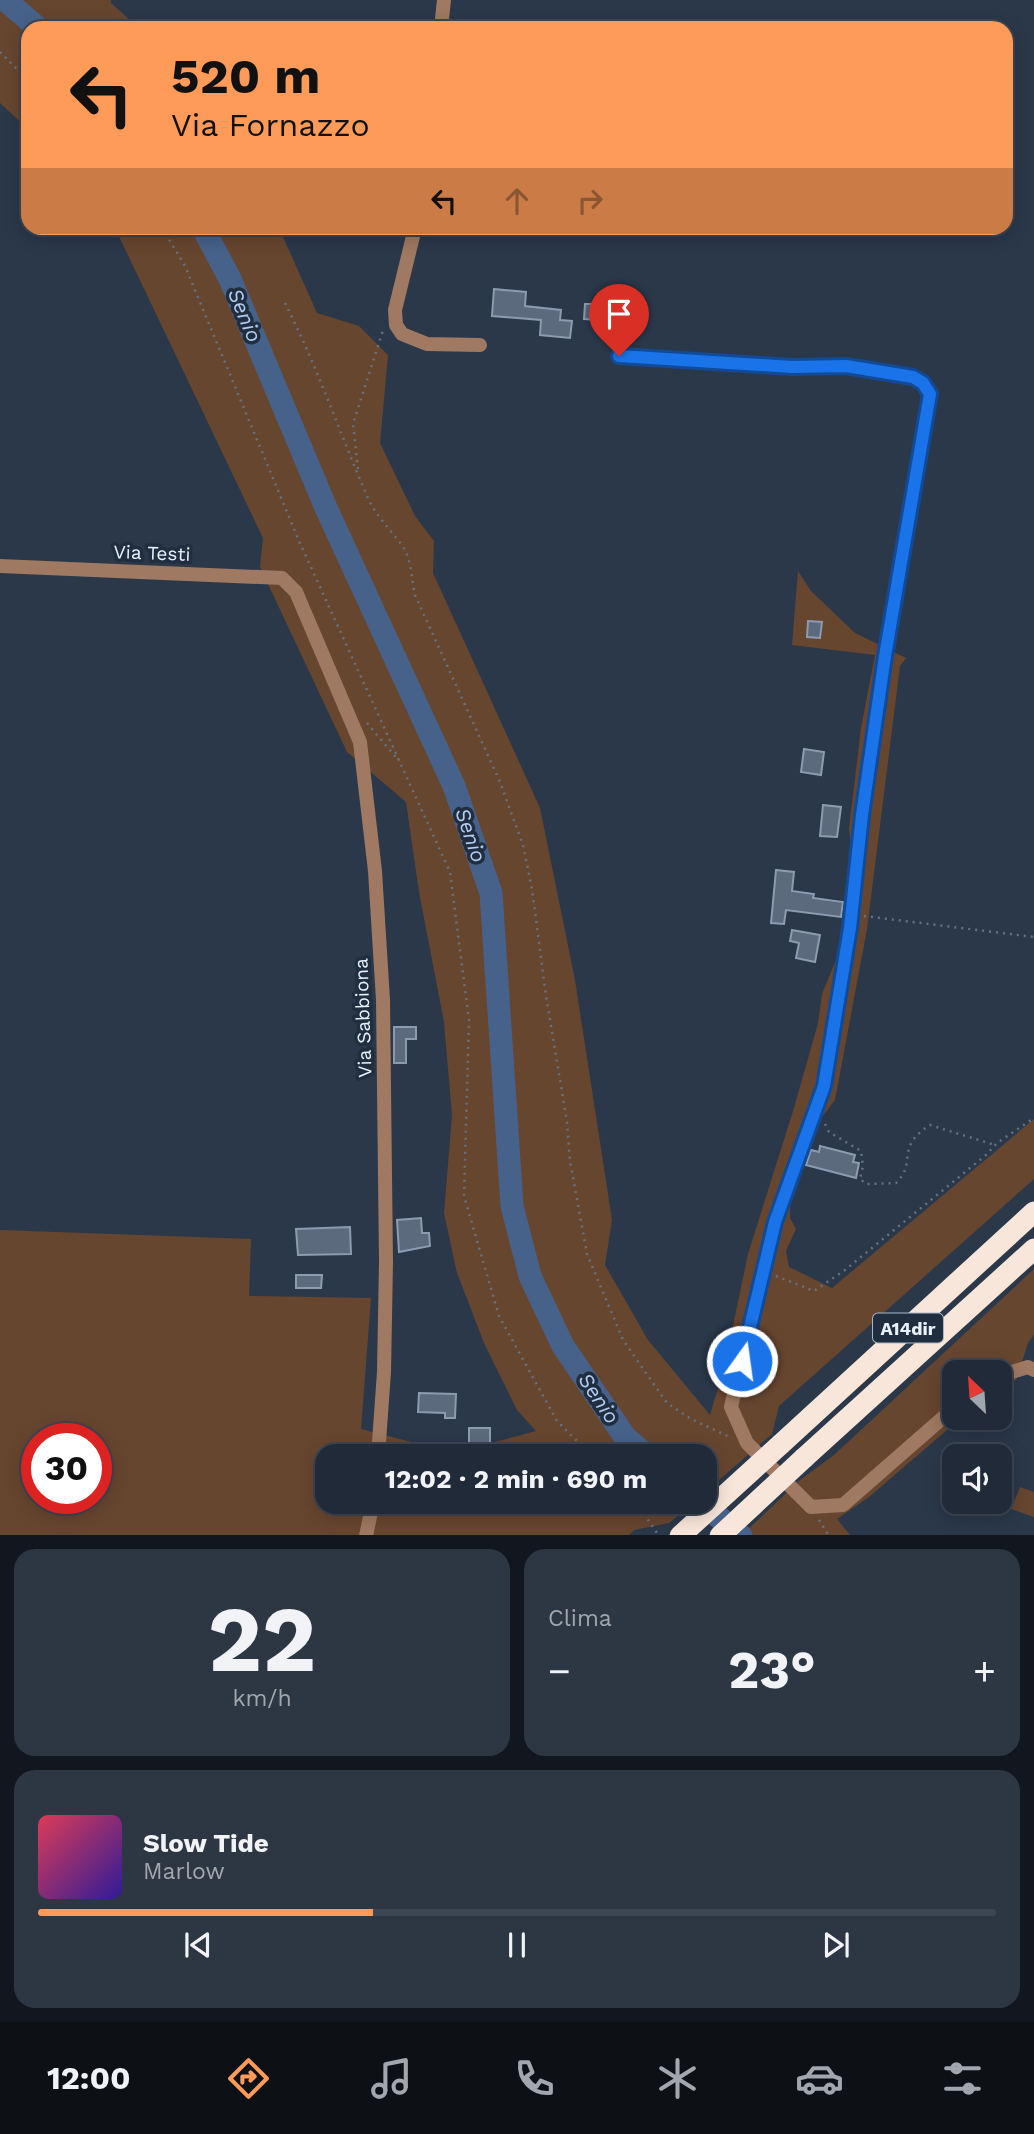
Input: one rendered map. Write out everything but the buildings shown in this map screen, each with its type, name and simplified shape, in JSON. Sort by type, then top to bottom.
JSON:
[{"type":"highway","name":"A14dir","points":[[680,1535],[1034,1212]]},
{"type":"highway","name":"A14dir","points":[[720,1535],[1034,1250]]},
{"type":"street","points":[[442,21],[444,0]]},
{"type":"street","points":[[413,235],[395,310],[396,325],[402,334],[414,341],[427,344],[480,345]]},
{"type":"street","points":[[619,356],[792,367],[846,366],[913,377],[923,383],[930,394],[885,656],[862,815],[851,919],[824,1086],[775,1222],[731,1407],[745,1438],[811,1507],[843,1505],[942,1418]]},
{"type":"street","name":"Via Testi","points":[[0,566],[282,578],[296,592]]},
{"type":"street","name":"Via Sabbiona","points":[[296,592],[360,742],[375,871],[383,1000],[386,1262],[384,1372],[379,1444]]},
{"type":"street","points":[[1012,1372],[1028,1367],[1034,1370]]},
{"type":"street","points":[[366,1535],[370,1514]]},
{"type":"path","points":[[0,52],[21,73]]},
{"type":"path","points":[[166,235],[185,266],[303,550],[450,872],[469,1020],[464,1196],[499,1315],[557,1420],[580,1444]]},
{"type":"path","points":[[285,303],[333,406],[368,499],[387,530],[403,545],[410,565],[415,595],[500,782],[523,845],[560,1070],[576,1194],[587,1254],[603,1297],[622,1340],[667,1403],[715,1431],[735,1439],[745,1438]]},
{"type":"path","points":[[359,477],[353,424],[386,322],[395,310]]},
{"type":"path","points":[[362,717],[403,766]]},
{"type":"path","points":[[851,919],[863,916],[1034,937]]},
{"type":"path","points":[[827,1115],[825,1125],[829,1132],[861,1151],[863,1167],[860,1180],[866,1184],[895,1183],[904,1175],[909,1142],[930,1125],[995,1145]]},
{"type":"path","points":[[764,1270],[814,1291],[855,1262],[995,1145],[1034,1118]]},
{"type":"path","points":[[811,1507],[829,1535]]},
{"type":"path","points":[[644,1514],[659,1535]]},
{"type":"shaded area","points":[[0,0],[111,0],[131,21],[21,21],[21,122],[0,103]]},
{"type":"shaded area","points":[[118,235],[282,235],[317,313],[359,326],[388,355],[380,443],[415,516],[434,541],[433,573],[540,808],[575,980],[612,1220],[605,1265],[648,1340],[710,1415],[725,1364],[748,1254],[794,1108],[818,1023],[822,994],[859,904],[849,829],[861,728],[875,655],[792,645],[798,571],[811,591],[855,633],[906,658],[900,666],[867,929],[835,1100],[791,1157],[790,1218],[796,1229],[786,1251],[789,1267],[832,1288],[1034,1119],[1034,1179],[779,1406],[772,1434],[717,1482],[717,1444],[488,1444],[536,1431],[517,1410],[484,1343],[457,1273],[444,1213],[452,1115],[444,1022],[419,892],[406,802],[347,752],[260,567],[263,538]]},
{"type":"shaded area","points":[[0,1230],[251,1239],[249,1296],[371,1298],[361,1429],[419,1444],[315,1444],[315,1514],[680,1514],[669,1523],[634,1530],[629,1535],[0,1535]]},
{"type":"shaded area","points":[[1034,1269],[1034,1335],[1028,1343],[1016,1380],[1012,1382],[1012,1360],[942,1360],[942,1430],[947,1430],[869,1497],[837,1519],[850,1535],[742,1535],[800,1480],[834,1455]]},
{"type":"shaded area","points":[[1020,1487],[1034,1492],[1034,1517],[1012,1509]]},
{"type":"waterway","name":"Senio","points":[[5,0],[30,21]]},
{"type":"waterway","name":"Senio","points":[[207,235],[230,279],[326,508],[454,786],[491,893],[512,1206],[530,1276],[563,1346],[625,1437],[633,1444]]},
{"type":"waterway","name":"Senio","points":[[715,1514],[740,1535]]},
{"type":"route","points":[[619,356],[792,367],[846,366],[913,377],[923,383],[930,394],[885,656],[862,815],[850,928],[824,1086],[810,1132],[775,1222],[742,1361]]}]
